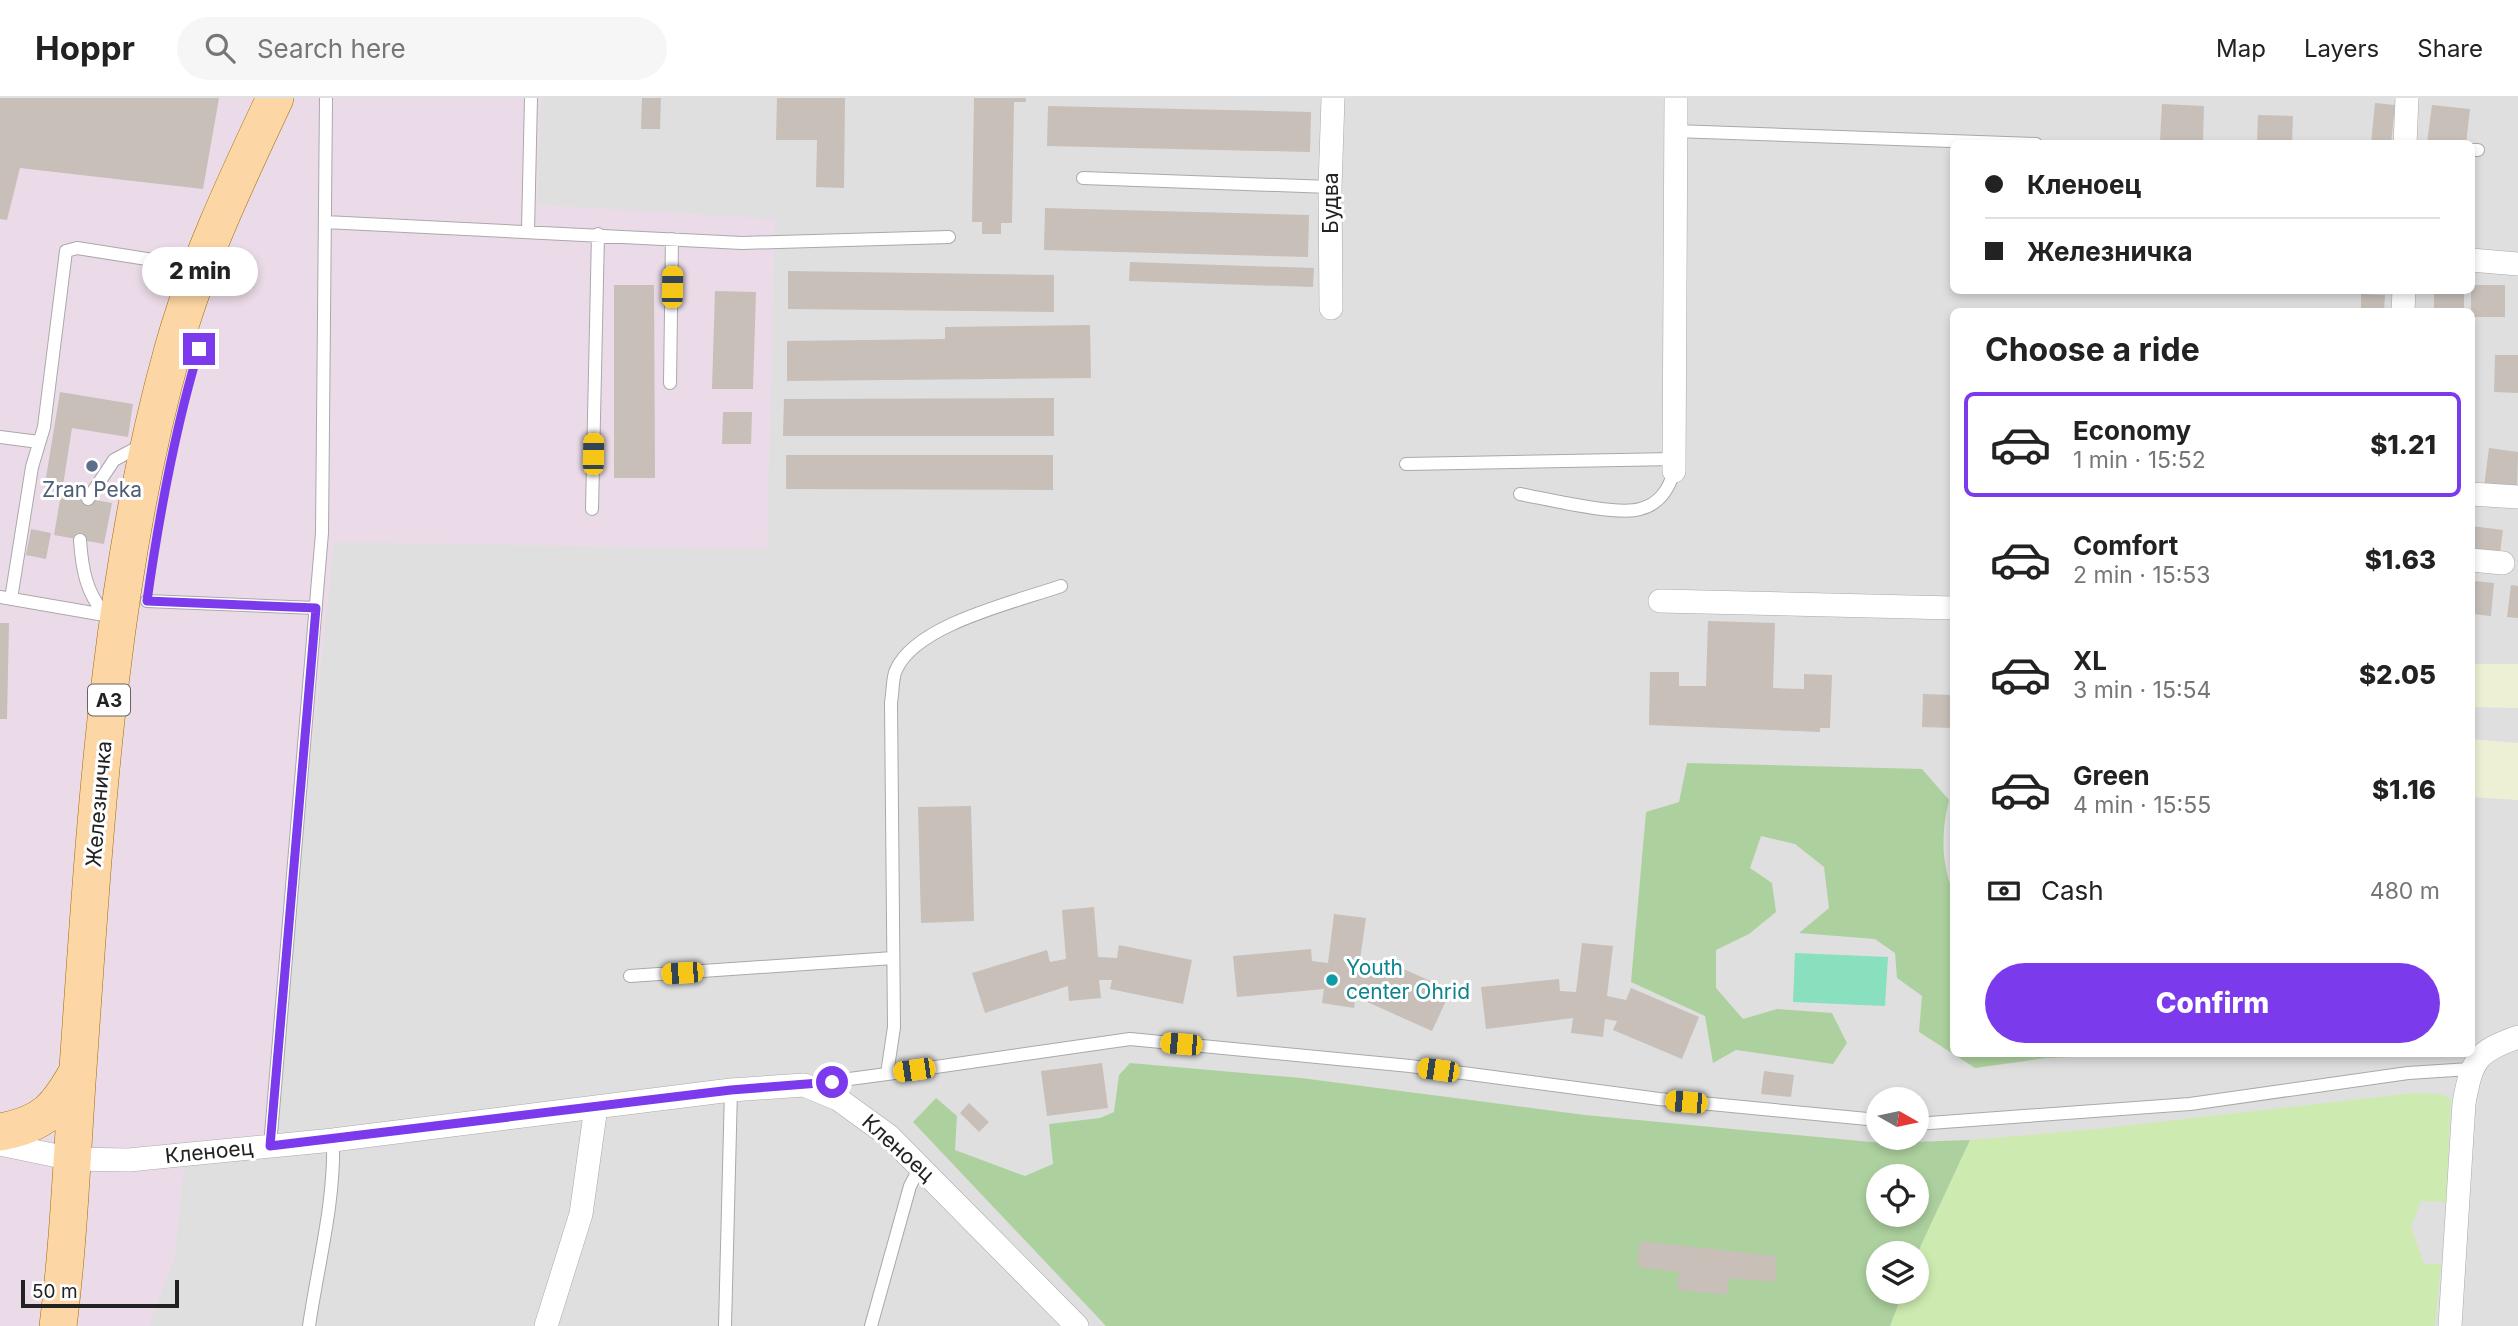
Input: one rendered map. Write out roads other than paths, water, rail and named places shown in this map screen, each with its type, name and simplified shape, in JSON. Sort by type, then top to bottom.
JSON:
[{"type":"main road","name":"Железничка","points":[[83,1326],[84,1159],[78,1070],[96,838],[124,611],[150,441],[174,347],[201,267],[275,98]]},
{"type":"main road","name":"Железничка","points":[[58,1326],[84,1159],[111,937],[124,611],[158,524],[184,400],[214,298],[249,209],[299,98]]},
{"type":"main road","points":[[0,1132],[28,1125],[52,1111],[78,1070]]},
{"type":"street","name":"Будва","points":[[1331,308],[1330,187],[1333,98]]},
{"type":"street","points":[[1674,465],[1676,98]]},
{"type":"street","points":[[2405,140],[2407,98]]},
{"type":"street","points":[[2475,260],[2518,264]]},
{"type":"street","points":[[2475,494],[2518,498]]},
{"type":"street","points":[[2475,560],[2503,563]]},
{"type":"street","points":[[1660,601],[1950,608]]},
{"type":"street","points":[[2450,1326],[2464,1104],[2470,1069],[2484,1052],[2518,1037]]},
{"type":"street","name":"Кленоец","points":[[0,1144],[84,1159],[129,1160],[332,1140],[731,1090],[804,1085],[838,1099],[889,1136],[1077,1326]]},
{"type":"street","points":[[546,1326],[581,1214],[596,1107]]},
{"type":"lane","points":[[270,1146],[323,533],[326,98]]},
{"type":"lane","points":[[528,230],[531,98]]},
{"type":"lane","points":[[1675,131],[1950,141]]},
{"type":"lane","points":[[1083,178],[1330,187]]},
{"type":"lane","points":[[326,222],[528,230],[743,243],[949,237]]},
{"type":"lane","points":[[592,509],[598,234]]},
{"type":"lane","points":[[670,383],[673,239]]},
{"type":"lane","points":[[201,267],[77,248],[66,251],[39,442],[5,598],[124,611],[316,608]]},
{"type":"lane","points":[[0,437],[39,442]]},
{"type":"lane","points":[[88,499],[114,460],[150,441]]},
{"type":"lane","points":[[1406,464],[1674,465],[1670,487],[1657,501],[1638,510],[1520,494]]},
{"type":"lane","points":[[80,540],[82,572],[95,603],[124,611]]},
{"type":"lane","points":[[887,1074],[894,1027],[891,702],[896,670],[925,637],[956,622],[1061,586]]},
{"type":"lane","points":[[629,976],[893,958]]},
{"type":"lane","points":[[804,1085],[1130,1040],[1410,1066],[1659,1099],[1866,1119]]},
{"type":"lane","points":[[1929,1123],[2190,1104],[2408,1073],[2470,1069]]},
{"type":"lane","points":[[725,1326],[731,1090]]},
{"type":"lane","points":[[309,1326],[334,1166],[332,1140]]},
{"type":"lane","points":[[871,1326],[910,1186],[920,1167]]},
{"type":"place","name":"Zran Peka","points":[[92,466]]},
{"type":"place","name":"Youth center Ohrid","points":[[1332,980]]}]
